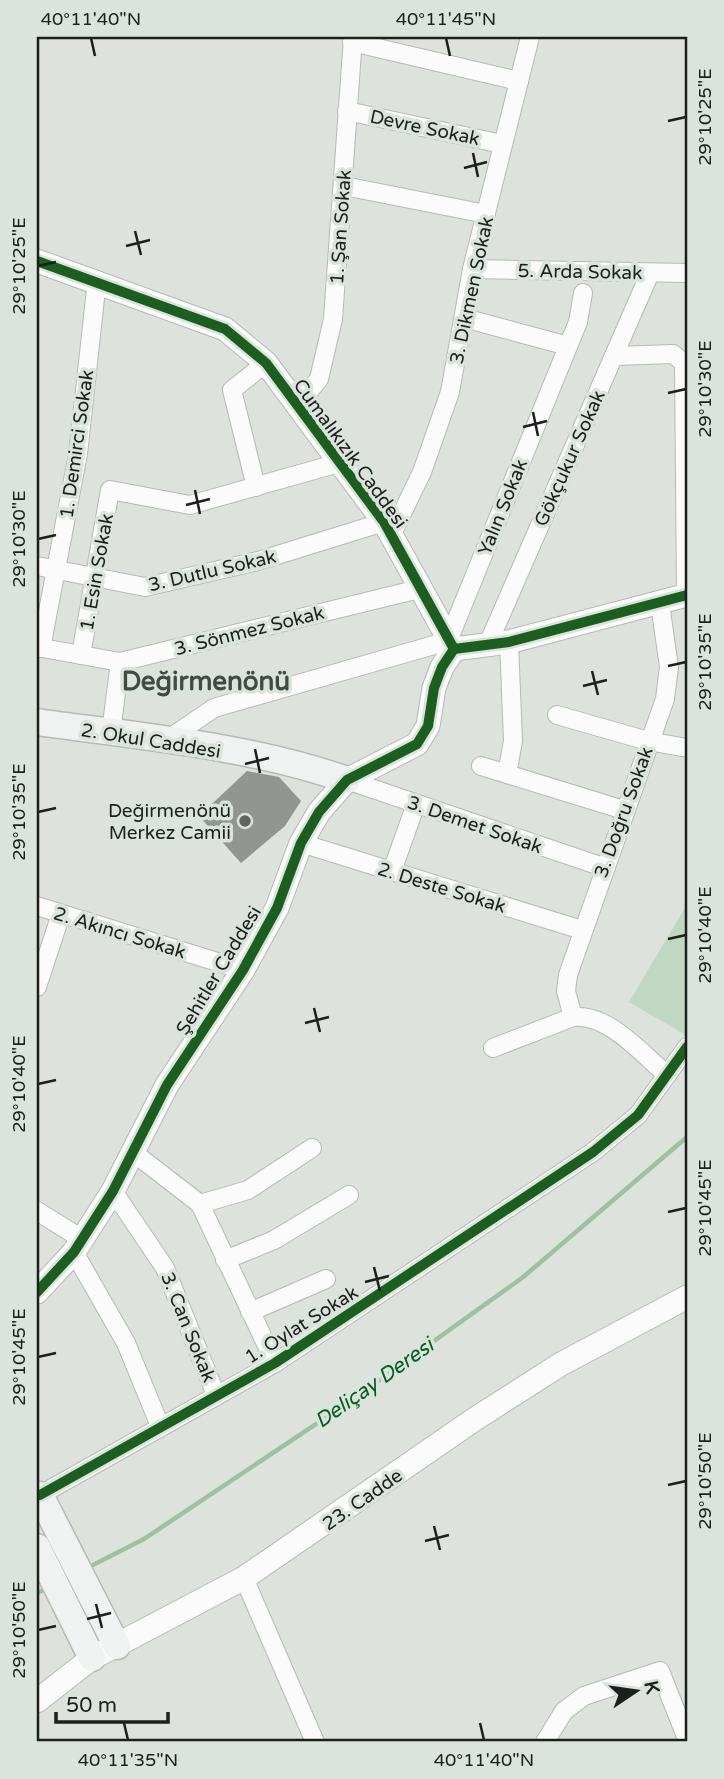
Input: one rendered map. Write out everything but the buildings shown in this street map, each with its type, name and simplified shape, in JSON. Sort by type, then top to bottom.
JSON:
[{"type":"main road","name":"2. Okul Caddesi","points":[[37,722],[167,740],[315,769],[347,780]]},
{"type":"main road","points":[[40,1495],[117,1646]]},
{"type":"main road","points":[[37,1546],[92,1658]]},
{"type":"street","name":"3. Dikmen Sokak","points":[[388,529],[422,472],[450,392],[472,269],[530,37]]},
{"type":"street","points":[[352,39],[519,81]]},
{"type":"street","name":"1. Şan Sokak","points":[[296,407],[319,379],[333,319],[352,39]]},
{"type":"street","name":"Devre Sokak","points":[[347,111],[502,144]]},
{"type":"street","points":[[344,186],[486,215]]},
{"type":"street","name":"Cumalıkızık Caddesi","points":[[37,261],[97,280],[225,329],[266,363],[388,529],[451,645]]},
{"type":"street","name":"5. Arda Sokak","points":[[472,269],[687,273]]},
{"type":"street","name":"Gökçukur Sokak","points":[[498,643],[650,273]]},
{"type":"street","name":"1. Demirci Sokak","points":[[39,648],[78,454],[97,280]]},
{"type":"street","name":"Yalın Sokak","points":[[451,645],[578,322],[583,293]]},
{"type":"street","points":[[464,318],[568,346]]},
{"type":"street","points":[[167,740],[214,708],[451,645],[498,643],[687,595],[684,363],[673,354],[614,356]]},
{"type":"street","points":[[266,363],[232,390],[256,487],[339,463]]},
{"type":"street","name":"1. Esin Sokak","points":[[81,655],[110,490],[190,505],[256,487]]},
{"type":"street","name":"3. Dutlu Sokak","points":[[37,566],[145,587],[388,529]]},
{"type":"street","name":"3. Sönmez Sokak","points":[[39,648],[120,662],[419,589]]},
{"type":"street","name":"3. Doğru Sokak","points":[[573,1017],[567,983],[582,930],[665,699],[669,667],[660,604]]},
{"type":"street","points":[[498,643],[513,741],[507,774]]},
{"type":"street","name":"Şehitler Caddesi","points":[[37,1292],[78,1245],[113,1191],[167,1085],[243,970],[277,908],[301,843],[319,812],[347,780],[417,744],[428,726],[434,688],[451,645]]},
{"type":"street","points":[[111,732],[120,662]]},
{"type":"street","points":[[557,715],[649,741],[687,748]]},
{"type":"street","points":[[481,766],[624,810]]},
{"type":"street","name":"3. Demet Sokak","points":[[347,780],[603,867]]},
{"type":"street","points":[[392,871],[416,804]]},
{"type":"street","name":"2. Deste Sokak","points":[[301,843],[582,930]]},
{"type":"street","name":"2. Akıncı Sokak","points":[[37,906],[243,970]]},
{"type":"street","points":[[37,987],[61,914]]},
{"type":"street","points":[[492,1048],[573,1017],[585,1016],[600,1021],[667,1075]]},
{"type":"street","name":"1. Oylat Sokak","points":[[40,1495],[275,1363],[593,1153],[638,1115],[687,1047]]},
{"type":"street","points":[[200,1204],[248,1190],[312,1148]]},
{"type":"street","points":[[134,1153],[200,1204],[275,1363]]},
{"type":"street","name":"3. Can Sokak","points":[[113,1191],[165,1268],[216,1395]]},
{"type":"street","points":[[225,1259],[274,1240],[349,1195]]},
{"type":"street","points":[[37,1211],[78,1245],[126,1343],[160,1426]]},
{"type":"street","points":[[250,1312],[326,1279]]},
{"type":"street","name":"23. Cadde","points":[[37,1701],[92,1658],[244,1578],[551,1370],[687,1297]]},
{"type":"street","points":[[244,1578],[315,1742]]},
{"type":"street","points":[[545,1742],[564,1711],[584,1696],[660,1671],[687,1739]]},
{"type":"green space","points":[[687,907],[687,1036],[629,1002]]},
{"type":"waterway","name":"Deliçay Deresi","points":[[87,1568],[144,1539],[349,1402],[522,1278],[687,1137]]},
{"type":"waterway","name":"Deliçay Deresi","points":[[37,1593],[48,1588]]},
{"type":"cycle path","points":[[37,261],[225,329],[266,363],[384,522],[454,649],[509,642],[687,595]]},
{"type":"cycle path","points":[[37,1292],[74,1252],[113,1191],[167,1085],[243,970],[277,908],[301,843],[319,812],[347,780],[417,744],[428,726],[434,688],[442,667],[454,649]]},
{"type":"cycle path","points":[[40,1495],[275,1363],[593,1152],[638,1115],[687,1047]]},
{"type":"place","name":"Değirmenönü Merkez Camii","points":[[245,821]]},
{"type":"district","name":"Değirmenönü","points":[[206,681]]}]
